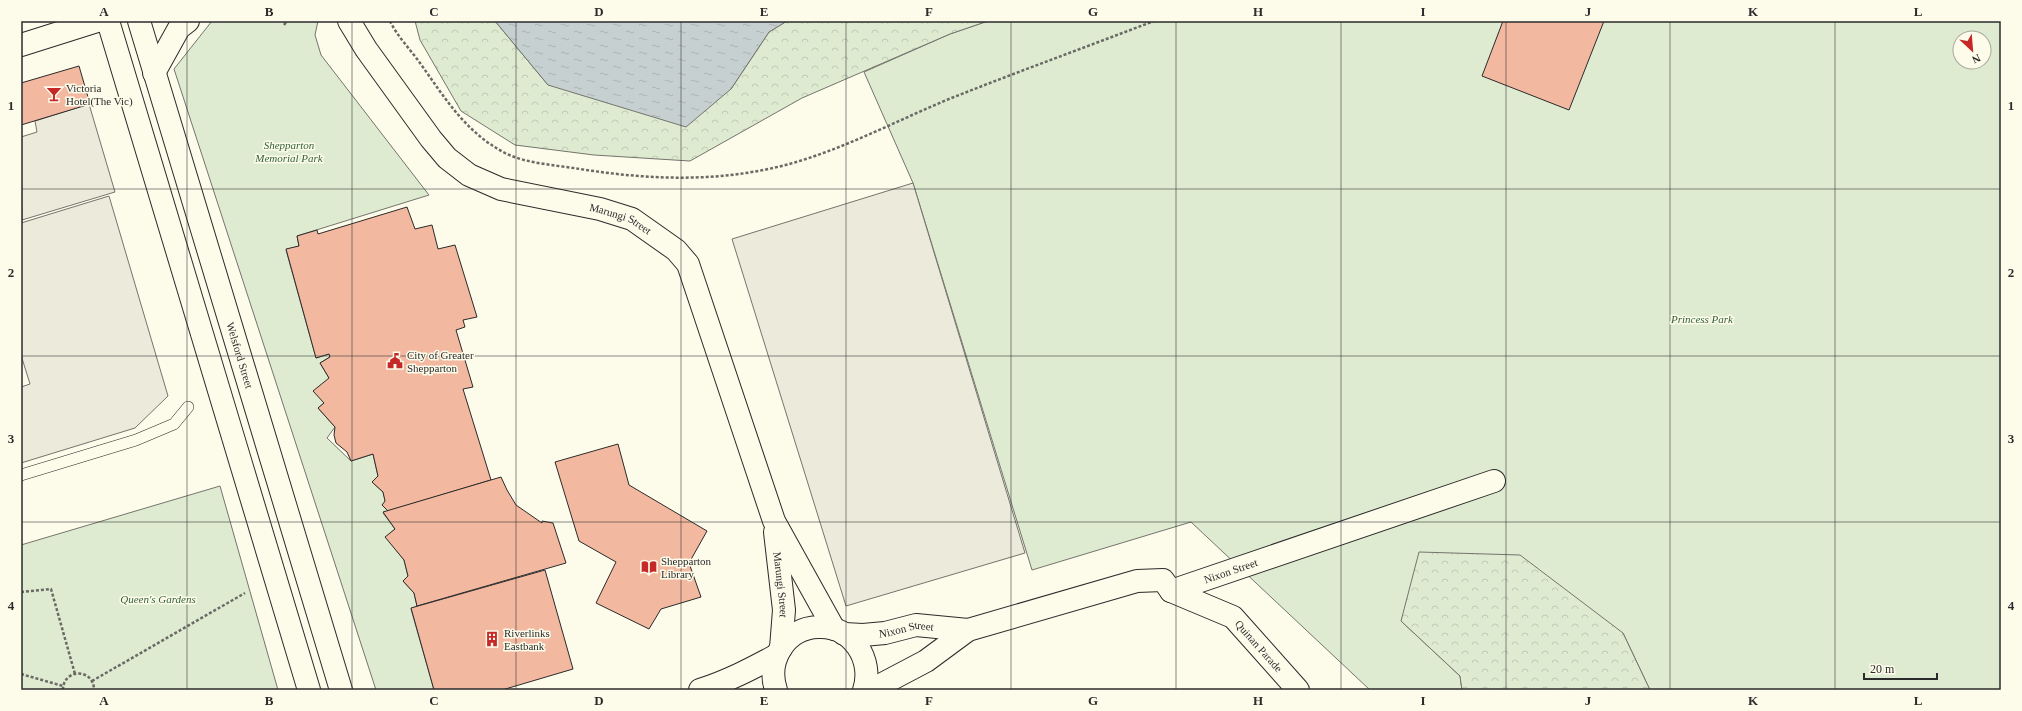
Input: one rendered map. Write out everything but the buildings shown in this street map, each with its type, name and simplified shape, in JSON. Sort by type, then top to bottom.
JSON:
[{"type":"street","points":[[21,45],[97,21]]},
{"type":"street","points":[[108,21],[309,690]]},
{"type":"street","name":"Welsford Street","points":[[139,21],[341,690]]},
{"type":"street","points":[[154,73],[179,28],[188,21]]},
{"type":"street","name":"Marungi Street","points":[[349,21],[366,49],[431,139],[447,158],[469,175],[501,188],[600,209],[632,219],[676,250],[688,264],[774,521],[839,631],[855,642],[863,654],[867,668],[867,682],[864,690]]},
{"type":"street","points":[[221,398],[251,388]]},
{"type":"street","name":"Nixon Street","points":[[871,690],[926,661],[968,630],[1137,582],[1163,580],[1171,591],[1494,481]]},
{"type":"street","name":"Marungi Street","points":[[774,521],[784,610],[779,651],[773,668],[773,681],[776,690]]},
{"type":"street","name":"Quinan Parade","points":[[1171,591],[1233,617],[1298,690]]},
{"type":"street","name":"Nixon Street","points":[[779,651],[791,637],[804,629],[819,627],[863,635],[885,633],[916,625],[968,630]]},
{"type":"street","points":[[700,690],[745,674],[779,651]]},
{"type":"lane","points":[[21,475],[136,440],[174,424],[188,407]]},
{"type":"path","points":[[284,25],[287,21]]},
{"type":"path","points":[[390,21],[465,124],[487,142],[507,154],[531,161],[618,175],[677,179],[711,178],[741,174],[806,159],[952,98],[1154,21]]},
{"type":"path","points":[[21,592],[51,589],[75,674]]},
{"type":"path","points":[[92,680],[245,593]]},
{"type":"path","points":[[21,674],[63,686]]},
{"type":"path","points":[[63,690],[63,686],[67,679],[75,674],[86,675],[92,680],[94,690]]},
{"type":"green space","name":"Shepparton Memorial Park","points":[[212,21],[318,21],[315,35],[321,55],[429,195],[297,236],[299,246],[286,250],[316,358],[329,354],[330,357],[320,363],[329,378],[324,403],[318,408],[335,427],[327,438],[351,461],[373,454],[378,476],[372,482],[383,492],[388,511],[383,513],[395,529],[386,537],[404,560],[408,576],[403,581],[414,593],[417,606],[411,609],[434,690],[376,690],[174,69]]},
{"type":"green space","points":[[415,21],[495,21],[548,85],[731,89],[769,32],[787,21],[988,21],[950,34],[802,98],[690,161],[594,155],[515,145],[461,111],[420,40]]},
{"type":"green space","name":"Princess Park","points":[[988,21],[2001,21],[2001,690],[1650,690],[1623,633],[1401,621],[1460,676],[1462,690],[1370,690],[1191,522],[1032,570],[913,183],[864,72],[950,34]]},
{"type":"green space","name":"Queen's Gardens","points":[[220,486],[278,690],[21,690],[21,545]]},
{"type":"green space","points":[[1419,552],[1520,555],[1623,633],[1650,690],[1462,690],[1460,676],[1401,621]]},
{"type":"shaded area","points":[[89,104],[115,192],[22,220],[21,137],[37,132],[35,121]]},
{"type":"shaded area","points":[[913,183],[1025,553],[846,606],[732,239]]},
{"type":"shaded area","points":[[109,196],[168,396],[135,428],[21,463],[21,387],[30,384],[21,355],[21,223]]},
{"type":"water","points":[[495,21],[787,21],[769,32],[731,89],[686,127],[548,85]]},
{"type":"place","name":"Victoria Hotel(The Vic)","points":[[54,94]]},
{"type":"place","name":"City of Greater Shepparton","points":[[395,361]]},
{"type":"place","name":"Shepparton Library","points":[[649,567]]},
{"type":"place","name":"Riverlinks Eastbank","points":[[492,639]]}]
